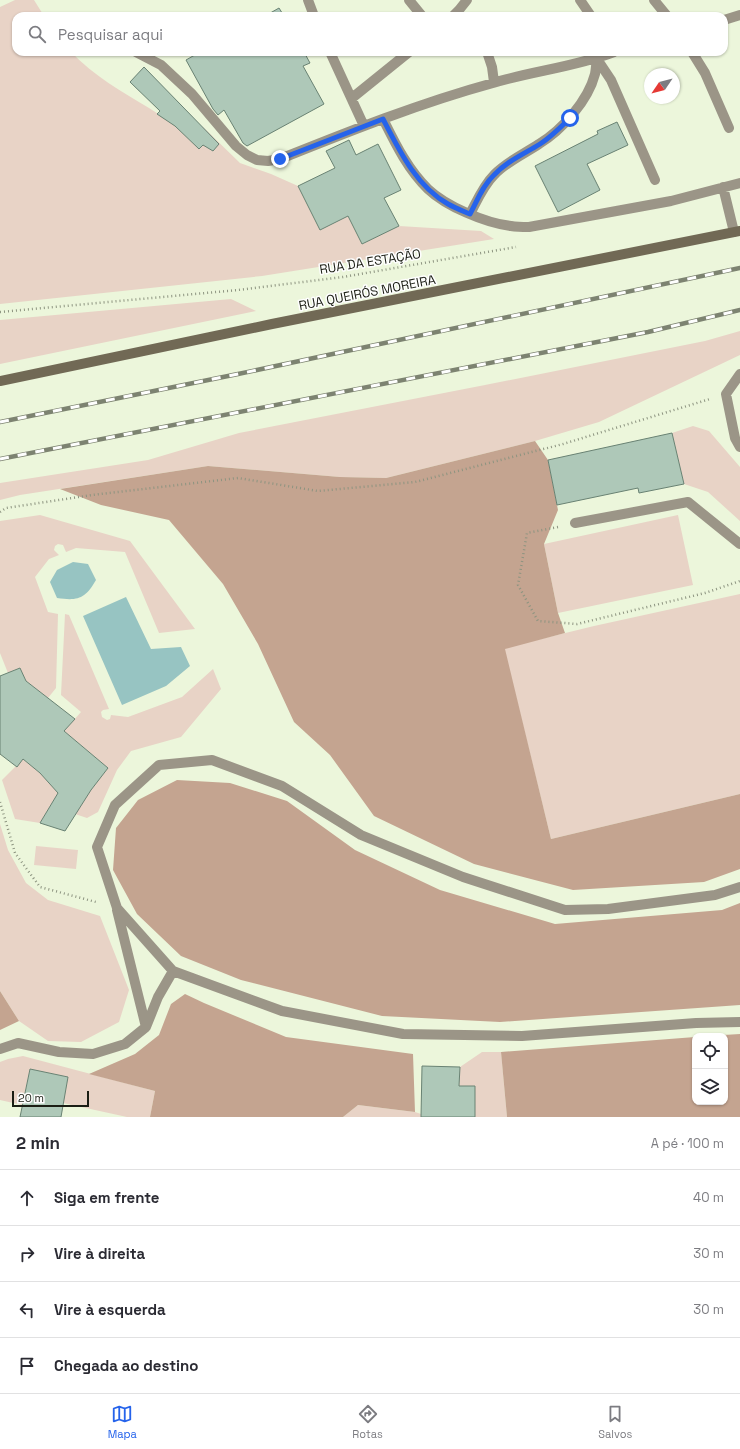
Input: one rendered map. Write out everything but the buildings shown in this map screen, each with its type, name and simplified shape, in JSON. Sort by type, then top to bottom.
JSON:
[{"type":"main road","name":"RUA QUEIRÓS MOREIRA","points":[[0,381],[259,327],[737,232]]},
{"type":"lane","points":[[308,0],[312,12]]},
{"type":"lane","points":[[409,0],[419,12]]},
{"type":"lane","points":[[460,12],[467,0]]},
{"type":"lane","points":[[580,0],[588,12]]},
{"type":"lane","points":[[654,0],[664,12]]},
{"type":"lane","points":[[728,19],[740,15]]},
{"type":"lane","points":[[144,56],[161,65],[192,94],[236,146],[247,155],[258,160],[268,161],[280,159],[383,119],[494,82],[597,59],[604,56]]},
{"type":"lane","points":[[332,56],[364,126]]},
{"type":"lane","points":[[352,98],[404,56]]},
{"type":"lane","points":[[488,56],[494,82]]},
{"type":"lane","points":[[694,56],[705,73],[730,128]]},
{"type":"lane","points":[[597,59],[611,80],[656,180]]},
{"type":"lane","points":[[470,214],[482,190],[494,175],[508,163],[540,144],[558,130],[570,118],[589,88],[597,59]]},
{"type":"lane","points":[[383,119],[397,146],[415,174],[428,189],[447,203],[470,214],[511,226],[529,227],[671,201],[740,183]]},
{"type":"lane","points":[[724,187],[737,232]]},
{"type":"lane","points":[[740,374],[726,394],[735,438],[740,448]]},
{"type":"lane","points":[[574,523],[688,502],[740,544]]},
{"type":"lane","points":[[146,1027],[116,908],[97,847],[115,805],[159,765],[212,760],[282,786],[361,835],[463,877],[565,910],[608,909],[715,896],[740,887]]},
{"type":"lane","points":[[116,908],[173,971],[282,1010],[403,1034],[522,1036],[688,1024],[740,1022]]},
{"type":"lane","points":[[0,1049],[18,1044],[59,1052],[93,1054],[125,1044],[146,1027],[158,996],[173,971]]},
{"type":"path","name":"RUA DA ESTAÇÃO","points":[[0,312],[238,290],[343,277],[522,246]]},
{"type":"path","points":[[0,512],[6,508],[92,495],[238,478],[318,491],[415,482],[563,444],[726,394]]},
{"type":"path","points":[[574,523],[527,533],[518,585],[538,622],[577,624],[705,593],[740,581]]},
{"type":"path","points":[[0,802],[15,853],[40,887],[116,908]]},
{"type":"shaded area","points":[[15,0],[34,0],[42,12],[12,12],[12,56],[75,56],[108,83],[188,134],[203,127],[240,163],[271,174],[298,186],[320,230],[348,216],[362,244],[399,226],[481,231],[494,239],[262,276],[0,304],[0,7]]},
{"type":"shaded area","points":[[231,299],[256,311],[0,364],[0,320]]},
{"type":"shaded area","points":[[740,331],[740,355],[599,422],[535,441],[386,478],[340,477],[208,466],[20,495],[0,500],[0,483],[148,460],[239,433],[705,341]]},
{"type":"shaded area","points":[[693,426],[709,431],[740,467],[740,521],[708,492],[684,484],[672,433]]},
{"type":"shaded area","points":[[535,441],[548,460],[558,510],[544,544],[558,613],[565,633],[505,649],[551,839],[740,794],[740,869],[704,882],[573,890],[474,864],[374,816],[330,755],[294,722],[258,644],[223,584],[169,520],[101,505],[60,489],[208,466],[340,477],[386,478]]},
{"type":"shaded area","points":[[40,515],[130,541],[195,629],[159,633],[125,552],[76,548],[66,552],[63,545],[58,544],[55,546],[54,550],[59,555],[49,559],[35,577],[48,612],[58,614],[56,688],[48,698],[26,681],[20,668],[8,673],[0,653],[0,521]]},
{"type":"shaded area","points":[[678,515],[693,585],[558,613],[544,544]]},
{"type":"shaded area","points":[[740,594],[740,794],[551,839],[504,648],[594,626]]},
{"type":"shaded area","points":[[65,614],[69,615],[109,709],[101,712],[102,717],[107,720],[110,719],[111,715],[128,717],[182,697],[213,669],[221,689],[181,737],[131,751],[117,770],[98,812],[87,818],[75,814],[108,768],[64,731],[81,712],[61,695]]},
{"type":"shaded area","points":[[23,759],[40,773],[58,793],[40,823],[15,819],[2,780]]},
{"type":"shaded area","points":[[177,780],[230,783],[287,801],[355,850],[440,890],[555,924],[722,910],[740,903],[740,1005],[500,1022],[382,1016],[241,980],[181,956],[137,914],[113,870],[116,828],[138,800]]},
{"type":"shaded area","points":[[0,824],[8,850],[26,883],[48,900],[100,916],[129,990],[119,1022],[81,1042],[48,1041],[19,1021],[0,991]]},
{"type":"shaded area","points":[[36,846],[78,850],[76,869],[34,865]]},
{"type":"shaded area","points":[[0,991],[19,1021],[0,1030]]},
{"type":"shaded area","points":[[185,994],[286,1037],[413,1054],[415,1112],[358,1105],[343,1117],[150,1117],[155,1091],[89,1074],[135,1054],[159,1035],[171,1004]]},
{"type":"shaded area","points":[[740,1034],[740,1117],[507,1117],[501,1052],[692,1037],[692,1105],[728,1105],[728,1035]]},
{"type":"shaded area","points":[[482,1052],[501,1052],[507,1117],[475,1117],[475,1086],[459,1086],[460,1067]]},
{"type":"shaded area","points":[[23,1056],[155,1091],[150,1117],[127,1117],[63,1103],[68,1077],[30,1069],[22,1105],[0,1100],[0,1062]]},
{"type":"shaded area","points":[[358,1105],[415,1112],[421,1114],[421,1117],[343,1117]]},
{"type":"water","points":[[73,562],[88,564],[96,580],[84,595],[76,599],[57,598],[50,582],[57,570]]},
{"type":"water","points":[[126,597],[151,649],[181,647],[190,666],[166,686],[122,705],[83,616]]},
{"type":"railway","points":[[0,422],[238,374],[740,268]]},
{"type":"railway","points":[[0,459],[648,332],[740,310]]},
{"type":"route","points":[[280,159],[383,119],[397,146],[415,174],[428,189],[447,203],[470,214],[485,186],[494,175],[508,163],[540,144],[558,130],[570,118]]}]
